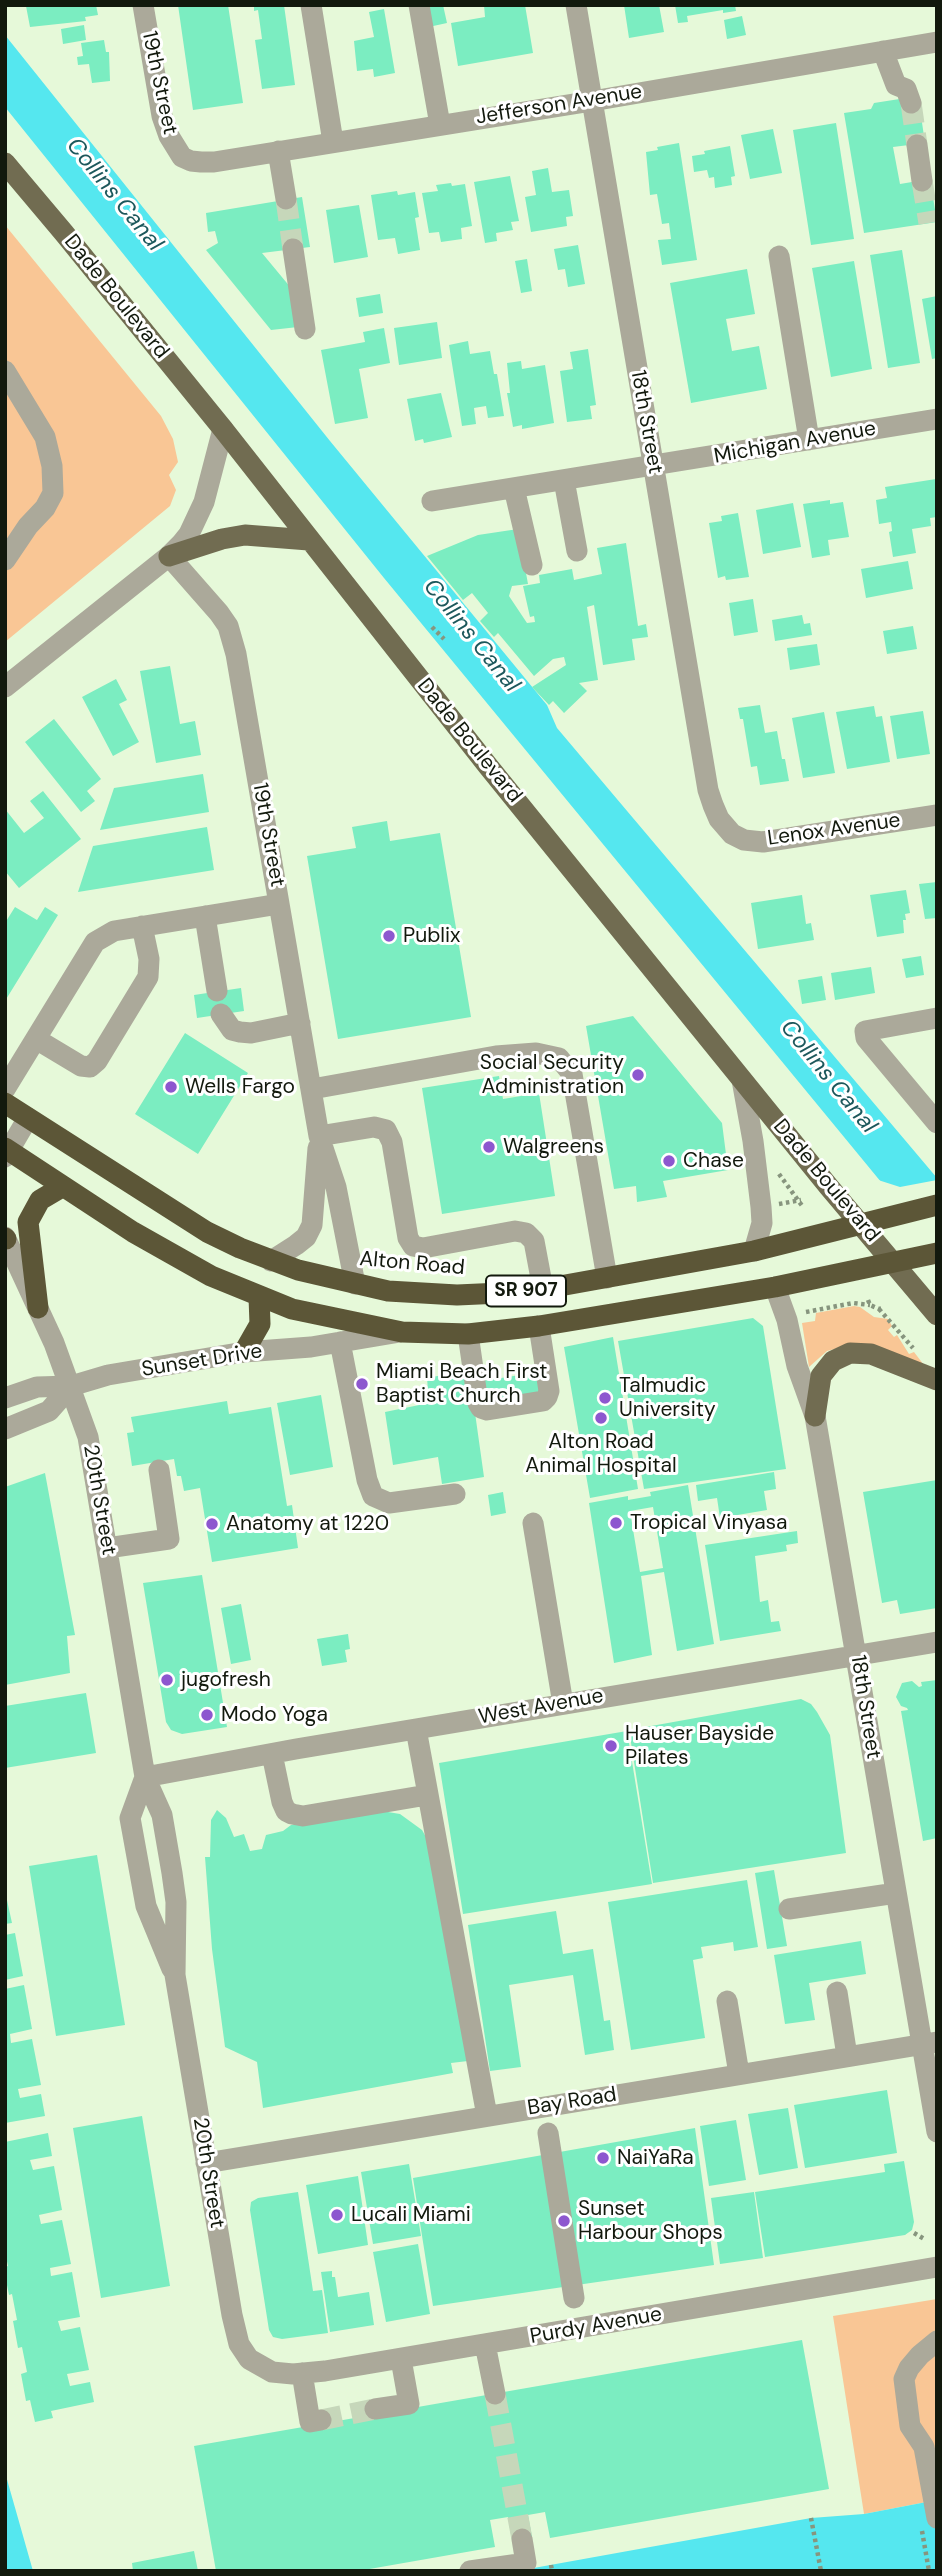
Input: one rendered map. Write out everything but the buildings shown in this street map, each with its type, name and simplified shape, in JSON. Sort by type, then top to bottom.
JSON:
[{"type":"highway","name":"Alton Road","points":[[5,1103],[197,1226],[271,1261],[327,1279],[388,1291],[457,1295],[543,1289],[754,1251],[937,1205]]},
{"type":"highway","name":"SR 907","points":[[6,1152],[176,1258],[259,1297],[326,1317],[402,1332],[468,1334],[539,1326],[775,1287],[935,1253]]},
{"type":"highway","points":[[38,1308],[28,1222],[40,1200],[62,1187]]},
{"type":"highway","points":[[244,1352],[260,1324],[259,1297]]},
{"type":"main road","name":"Dade Boulevard","points":[[5,163],[223,429],[742,1080],[937,1315]]},
{"type":"main road","points":[[169,556],[222,539],[245,535],[309,540]]},
{"type":"main road","points":[[816,1416],[821,1377],[833,1361],[850,1353],[871,1354],[937,1380]]},
{"type":"street","name":"19th Street","points":[[143,5],[162,116],[169,136],[182,157]]},
{"type":"street","points":[[311,5],[333,142]]},
{"type":"street","points":[[419,5],[440,125]]},
{"type":"street","name":"18th Street","points":[[576,5],[708,790],[719,819],[732,834]]},
{"type":"street","name":"Jefferson Avenue","points":[[182,157],[191,161],[214,162],[937,42]]},
{"type":"street","points":[[883,51],[896,85],[906,89],[911,103]]},
{"type":"street","points":[[917,145],[922,180]]},
{"type":"street","points":[[278,151],[286,200]]},
{"type":"street","points":[[293,249],[305,329]]},
{"type":"street","points":[[779,256],[809,440]]},
{"type":"street","points":[[5,371],[45,437],[52,466],[53,493],[45,508],[28,526],[5,560]]},
{"type":"street","name":"Michigan Avenue","points":[[432,501],[937,419]]},
{"type":"street","points":[[5,687],[169,556],[189,534],[204,502],[223,429]]},
{"type":"street","points":[[564,480],[577,551]]},
{"type":"street","points":[[514,488],[532,565]]},
{"type":"street","name":"19th Street","points":[[169,556],[219,613],[228,626],[234,645],[319,1136],[337,1186],[355,1284]]},
{"type":"street","name":"Lenox Avenue","points":[[732,834],[744,840],[763,842],[937,815]]},
{"type":"street","points":[[5,1089],[95,942],[114,931],[279,904]]},
{"type":"street","points":[[205,916],[217,991]]},
{"type":"street","points":[[36,1039],[81,1066],[90,1068],[97,1061],[148,977],[149,959],[142,926]]},
{"type":"street","points":[[221,1014],[225,1024],[240,1032],[251,1033],[300,1023]]},
{"type":"street","points":[[937,1018],[865,1031],[866,1038],[937,1123]]},
{"type":"street","points":[[312,1089],[496,1056],[536,1053],[559,1058],[572,1074],[607,1278]]},
{"type":"street","points":[[742,1080],[761,1207],[762,1223],[754,1251]]},
{"type":"street","points":[[6,1152],[28,1118]]},
{"type":"street","points":[[319,1136],[374,1127],[386,1130],[392,1142],[408,1238],[414,1246],[423,1248],[516,1231],[526,1233],[534,1241],[543,1289]]},
{"type":"street","name":"19th Street","points":[[271,1261],[306,1237],[312,1225],[319,1136]]},
{"type":"street","name":"20th Street","points":[[6,1238],[71,1386],[88,1437],[145,1777],[162,1815],[172,1873],[176,1902],[175,1975],[236,2336],[244,2353],[256,2365]]},
{"type":"street","name":"18th Street","points":[[775,1287],[787,1320],[797,1366],[816,1416],[896,1893],[929,2043],[937,2132]]},
{"type":"street","points":[[468,1334],[478,1403],[481,1408],[487,1410],[543,1401],[547,1397],[549,1391],[539,1326]]},
{"type":"street","name":"Sunset Drive","points":[[5,1398],[37,1387],[71,1386],[108,1376],[244,1352],[340,1342],[402,1332]]},
{"type":"street","points":[[340,1342],[367,1480],[373,1496],[389,1503],[455,1494]]},
{"type":"street","points":[[5,1429],[50,1411],[71,1386]]},
{"type":"street","points":[[107,1548],[169,1539],[159,1470]]},
{"type":"street","points":[[533,1523],[563,1703]]},
{"type":"street","name":"West Avenue","points":[[145,1777],[563,1703],[937,1642]]},
{"type":"street","points":[[416,1729],[488,2116]]},
{"type":"street","points":[[272,1754],[282,1801],[286,1811],[292,1814],[303,1816],[427,1795]]},
{"type":"street","name":"20th Street","points":[[145,1777],[130,1818],[146,1906],[175,1975]]},
{"type":"street","points":[[789,1909],[896,1893]]},
{"type":"street","points":[[836,1992],[848,2056]]},
{"type":"street","points":[[727,2001],[738,2074]]},
{"type":"street","name":"Bay Road","points":[[206,2163],[929,2043]]},
{"type":"street","points":[[548,2133],[574,2298]]},
{"type":"street","name":"Purdy Avenue","points":[[256,2365],[272,2372],[302,2373],[937,2267]]},
{"type":"street","points":[[937,2341],[920,2355],[904,2379],[911,2426],[931,2452],[937,2518]]},
{"type":"street","points":[[485,2344],[495,2394]]},
{"type":"street","points":[[375,2409],[409,2403],[401,2358]]},
{"type":"street","points":[[302,2373],[310,2421],[321,2420]]},
{"type":"street","points":[[470,2571],[526,2563],[522,2539]]},
{"type":"path","points":[[432,627],[444,639]]},
{"type":"path","points":[[431,639],[438,633]]},
{"type":"path","points":[[772,1205],[802,1200]]},
{"type":"path","points":[[803,1319],[808,1310],[869,1302],[881,1308],[920,1357]]},
{"type":"path","points":[[914,2233],[926,2240]]},
{"type":"path","points":[[811,2518],[821,2571]]},
{"type":"shaded area","points":[[5,225],[161,416],[173,439],[178,462],[169,475],[176,490],[170,506],[5,642]]},
{"type":"shaded area","points":[[854,1306],[874,1317],[888,1319],[892,1326],[888,1330],[894,1337],[897,1335],[909,1354],[914,1352],[927,1369],[874,1346],[858,1343],[827,1351],[809,1367],[802,1323],[815,1321],[816,1313]]},
{"type":"shaded area","points":[[937,2299],[937,2500],[864,2514],[833,2316]]},
{"type":"water","name":"Collins Canal","points":[[5,35],[330,441],[547,705],[557,728],[937,1178],[937,1250],[384,578],[5,107]]},
{"type":"water","points":[[5,2472],[8,2483],[33,2571],[5,2571]]},
{"type":"water","points":[[937,2500],[937,2571],[517,2571],[811,2518],[864,2514]]},
{"type":"pier","points":[[875,1179],[900,1187],[937,1180],[937,1254]]},
{"type":"tunnel","points":[[911,103],[917,145]]},
{"type":"tunnel","points":[[922,181],[929,223]]},
{"type":"tunnel","points":[[286,199],[293,249]]},
{"type":"tunnel","points":[[495,2394],[522,2539]]},
{"type":"tunnel","points":[[321,2420],[375,2409]]},
{"type":"place","name":"Publix","points":[[389,936]]},
{"type":"place","name":"Social Security Administration","points":[[638,1075]]},
{"type":"place","name":"Wells Fargo","points":[[171,1087]]},
{"type":"place","name":"Walgreens","points":[[489,1147]]},
{"type":"place","name":"Chase","points":[[669,1161]]},
{"type":"place","name":"Miami Beach First Baptist Church","points":[[362,1384]]},
{"type":"place","name":"Talmudic University","points":[[605,1398]]},
{"type":"place","name":"Alton Road Animal Hospital","points":[[601,1418]]},
{"type":"place","name":"Tropical Vinyasa","points":[[616,1523]]},
{"type":"place","name":"Anatomy at 1220","points":[[212,1524]]},
{"type":"place","name":"jugofresh","points":[[167,1680]]},
{"type":"place","name":"Modo Yoga","points":[[207,1715]]},
{"type":"place","name":"Hauser Bayside Pilates","points":[[611,1746]]},
{"type":"place","name":"NaiYaRa","points":[[603,2158]]},
{"type":"place","name":"Lucali Miami","points":[[337,2215]]},
{"type":"place","name":"Sunset Harbour Shops","points":[[564,2221]]}]
